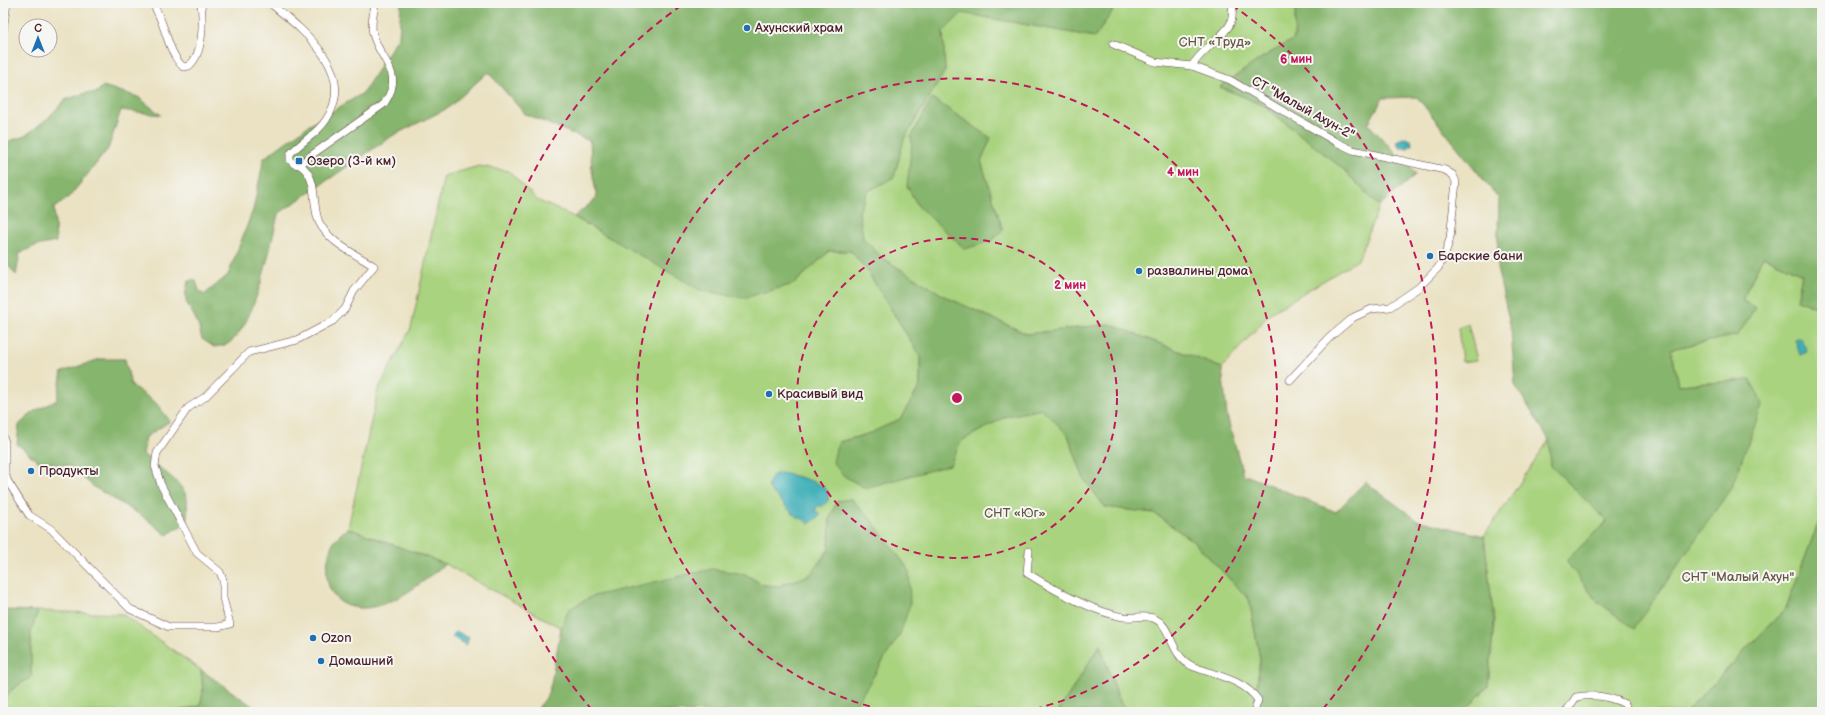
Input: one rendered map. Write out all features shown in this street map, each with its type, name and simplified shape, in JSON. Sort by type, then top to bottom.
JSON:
[{"type":"street","points":[[3,31],[7,3]]},
{"type":"street","points":[[152,3],[166,31],[177,62],[182,68],[189,66],[196,56],[201,30],[201,3]]},
{"type":"street","points":[[3,437],[5,442],[5,472],[7,480],[29,515],[51,529],[130,609],[169,627],[218,627],[230,624],[223,598],[223,580],[220,572],[197,554],[161,485],[155,466],[157,453],[188,408],[205,397],[249,352],[297,340],[334,321],[345,309],[354,291],[374,266],[338,243],[326,233],[319,222],[312,180],[307,169],[300,165],[294,164],[290,160],[290,154],[325,122],[332,109],[337,89],[332,69],[317,46],[304,32],[270,3]]},
{"type":"street","points":[[300,165],[310,156],[384,104],[390,96],[394,85],[392,74],[373,34],[372,18],[375,3]]},
{"type":"street","points":[[1192,66],[1208,46],[1226,30],[1231,22],[1233,3]]},
{"type":"street","name":"СТ \"Малый Ахун-2\"","points":[[1113,44],[1155,62],[1192,66],[1230,80],[1336,142],[1353,150],[1445,170],[1453,175],[1456,182],[1450,238],[1446,255],[1438,268],[1418,288],[1390,307],[1372,309],[1354,317],[1329,338],[1290,380]]},
{"type":"street","points":[[1029,551],[1027,574],[1050,587],[1100,610],[1124,617],[1153,618],[1159,621],[1167,630],[1174,650],[1191,665],[1229,679],[1254,694],[1258,700],[1254,712]]},
{"type":"street","points":[[1566,712],[1576,697],[1586,695],[1618,700],[1625,704],[1628,712]]},
{"type":"green space","points":[[401,3],[1118,3],[1095,37],[962,13],[943,32],[945,71],[904,139],[894,177],[867,192],[859,212],[863,238],[882,258],[946,297],[1027,334],[1110,324],[1222,368],[1227,416],[1243,474],[1336,512],[1365,482],[1417,520],[1484,536],[1494,622],[1488,686],[1464,712],[1254,712],[1260,659],[1249,599],[1194,542],[1154,513],[1105,507],[1084,479],[1068,435],[1042,409],[1007,416],[961,441],[950,465],[865,488],[844,476],[833,463],[839,442],[871,433],[900,419],[920,386],[920,356],[868,272],[851,251],[829,251],[794,284],[744,298],[700,290],[574,217],[597,198],[592,170],[590,141],[525,114],[488,72],[448,108],[392,136],[278,214],[261,284],[247,320],[238,334],[228,344],[214,347],[202,339],[197,322],[187,303],[186,289],[188,282],[193,279],[196,281],[199,291],[204,295],[228,275],[253,210],[264,158],[308,126],[363,93],[399,36]]},
{"type":"green space","name":"СНТ «Труд»","points":[[1118,3],[1296,3],[1294,39],[1263,57],[1220,87],[1263,105],[1342,168],[1379,206],[1358,260],[1270,313],[1222,368],[1110,324],[1027,334],[946,297],[882,258],[863,238],[859,212],[867,192],[894,177],[904,139],[945,71],[943,32],[962,13],[1095,37]]},
{"type":"green space","points":[[1296,3],[1822,3],[1822,309],[1797,300],[1802,274],[1763,256],[1742,300],[1755,308],[1738,335],[1671,349],[1679,385],[1750,380],[1763,403],[1731,488],[1634,629],[1597,601],[1566,561],[1607,521],[1551,466],[1549,440],[1515,385],[1511,329],[1497,267],[1499,199],[1417,97],[1383,98],[1368,124],[1416,174],[1379,206],[1342,168],[1263,105],[1220,87],[1263,57],[1294,39]]},
{"type":"green space","points":[[103,86],[138,97],[161,115],[121,110],[108,149],[70,196],[54,208],[56,242],[35,246],[20,253],[16,275],[3,259],[3,143],[25,136],[47,119],[65,100],[86,93],[96,93]]},
{"type":"green space","points":[[932,98],[991,138],[981,161],[1003,230],[991,241],[965,249],[918,206],[907,186],[912,144],[911,137]]},
{"type":"green space","name":"СНТ «Юг»","points":[[479,166],[509,171],[537,200],[574,217],[610,238],[794,284],[829,251],[851,251],[868,272],[920,356],[920,386],[900,419],[871,433],[839,442],[930,469],[949,465],[961,441],[1007,416],[1042,409],[1068,435],[1084,479],[1105,507],[1154,513],[1194,542],[1249,599],[1260,659],[1254,712],[1126,712],[1118,697],[1100,645],[1058,712],[851,712],[866,686],[909,570],[869,517],[851,499],[830,518],[829,549],[810,575],[779,586],[763,585],[745,574],[569,609],[561,628],[445,564],[348,528],[378,390],[411,328],[444,176]]},
{"type":"green space","name":"СНТ \"Малый Ахун\"","points":[[1763,256],[1802,274],[1797,300],[1822,309],[1822,513],[1786,608],[1686,712],[1464,712],[1488,686],[1494,622],[1484,536],[1549,440],[1551,466],[1608,521],[1566,561],[1597,601],[1750,380],[1679,385],[1671,349],[1738,335],[1754,307],[1742,300]]},
{"type":"green space","points":[[1468,324],[1477,360],[1462,362],[1458,327]]},
{"type":"green space","points":[[100,359],[125,359],[131,385],[156,403],[170,421],[146,437],[143,454],[181,486],[187,499],[187,522],[167,535],[142,516],[94,487],[70,466],[38,461],[17,444],[19,425],[33,412],[57,400],[62,372]]},
{"type":"green space","points":[[851,499],[869,517],[909,570],[910,604],[900,634],[851,712],[535,712],[546,698],[551,684],[561,628],[569,609],[593,596],[712,569],[745,574],[763,585],[779,586],[810,575],[829,549],[830,518],[837,501]]},
{"type":"green space","points":[[1822,513],[1822,712],[1686,712],[1786,608]]},
{"type":"green space","points":[[348,528],[445,564],[408,592],[388,602],[366,608],[345,604],[332,593],[328,585],[327,565],[332,544]]},
{"type":"green space","points":[[3,610],[38,611],[31,631],[31,677],[9,691],[3,705]]},
{"type":"green space","points":[[38,611],[122,614],[201,670],[203,692],[200,706],[170,712],[3,712],[5,700],[11,691],[31,677],[31,631]]},
{"type":"green space","points":[[1100,645],[1118,697],[1126,712],[1058,712]]},
{"type":"green space","points":[[201,670],[261,712],[170,712],[200,706],[203,692]]},
{"type":"water","points":[[1406,137],[1407,139],[1411,139],[1412,145],[1408,145],[1408,148],[1400,148],[1396,141]]},
{"type":"water","points":[[1801,338],[1807,352],[1800,355],[1795,340]]},
{"type":"water","points":[[779,473],[804,478],[823,486],[826,489],[828,501],[822,507],[819,505],[815,510],[821,515],[809,524],[802,518],[797,518],[770,490],[768,485],[773,475]]},
{"type":"water","points":[[456,631],[469,638],[466,645],[452,637]]},
{"type":"place","name":"Ахунский храм","points":[[747,28]]},
{"type":"place","name":"Озеро (3-й км)","points":[[299,161]]},
{"type":"place","name":"Барские бани","points":[[1430,256]]},
{"type":"place","name":"развалины дома","points":[[1139,271]]},
{"type":"place","name":"Красивый вид","points":[[769,394]]},
{"type":"place","name":"Продукты","points":[[31,471]]},
{"type":"place","name":"Ozon","points":[[313,638]]},
{"type":"place","name":"Домашний","points":[[321,661]]}]
